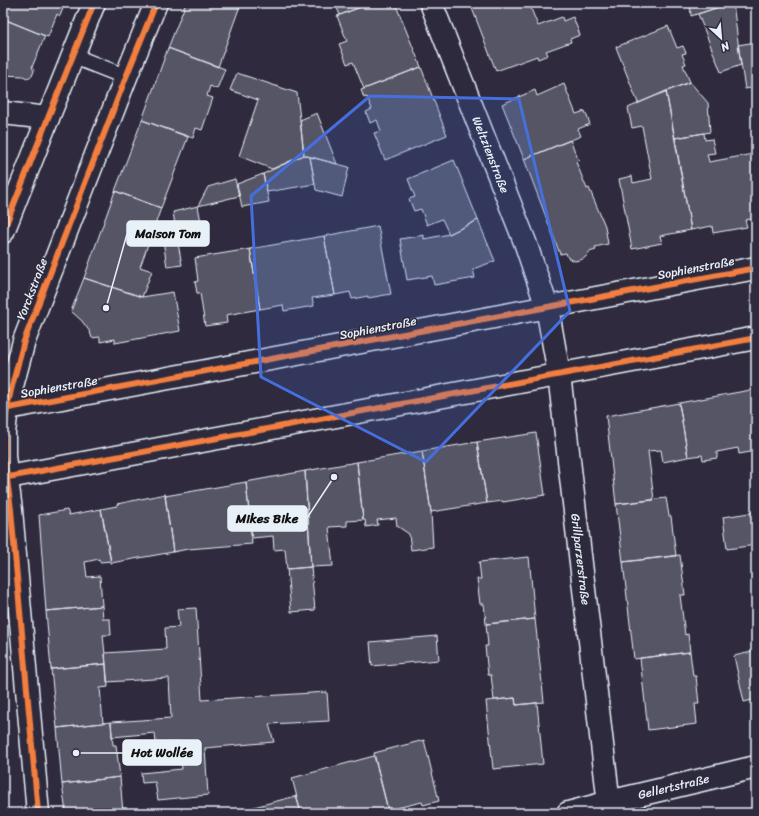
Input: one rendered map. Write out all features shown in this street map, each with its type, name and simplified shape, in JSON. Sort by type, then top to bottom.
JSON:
[{"type":"street","points":[[3,232],[94,3]]},
{"type":"street","name":"Yorckstraße","points":[[38,813],[12,510],[5,477],[5,408],[24,341],[156,3]]},
{"type":"street","name":"Weltzienstraße","points":[[431,3],[548,307]]},
{"type":"street","points":[[3,113],[48,118]]},
{"type":"street","name":"Sophienstraße","points":[[5,408],[756,268]]},
{"type":"street","name":"Grillparzerstraße","points":[[548,307],[559,374],[610,808]]},
{"type":"street","points":[[5,477],[756,338]]},
{"type":"street","name":"Gellertstraße","points":[[568,813],[610,808],[756,766]]},
{"type":"lane","points":[[73,56],[126,77]]},
{"type":"highlighted area","points":[[370,96],[519,99],[570,311],[426,462],[261,377],[251,196]]},
{"type":"building","points":[[3,3],[65,3],[60,16],[57,14],[48,37],[3,19]]},
{"type":"building","points":[[186,3],[241,3],[218,67],[168,48]]},
{"type":"building","points":[[335,3],[371,3],[340,15]]},
{"type":"building","points":[[371,3],[395,3],[421,67],[364,89],[353,62],[347,64],[339,44],[347,41],[337,16]]},
{"type":"building","points":[[470,3],[539,3],[530,6],[538,26],[562,17],[563,21],[573,17],[580,35],[570,39],[571,42],[546,51],[548,55],[538,59],[537,56],[496,71]]},
{"type":"building","points":[[690,3],[731,3],[691,16]]},
{"type":"building","points":[[733,3],[741,65],[721,72],[698,14]]},
{"type":"building","points":[[4,19],[45,36],[32,67],[34,71],[32,76],[27,78],[23,76],[3,75]]},
{"type":"building","points":[[668,26],[677,48],[683,46],[686,53],[682,54],[686,64],[683,65],[690,82],[638,103],[616,47]]},
{"type":"building","points":[[756,42],[756,87],[745,89],[738,45]]},
{"type":"building","points":[[168,48],[225,69],[217,89],[210,86],[207,96],[213,98],[202,130],[196,128],[193,138],[142,120]]},
{"type":"building","points":[[421,67],[447,135],[385,160],[374,133],[381,131],[377,120],[370,123],[366,112],[372,109],[367,97],[364,98],[361,90]]},
{"type":"building","points":[[237,73],[297,93],[304,155],[272,169],[239,156],[258,100],[230,90]]},
{"type":"building","points":[[690,82],[708,103],[710,132],[675,138],[666,91]]},
{"type":"building","points":[[564,84],[576,114],[585,111],[590,124],[578,129],[581,136],[524,159],[502,104],[535,90],[537,96]]},
{"type":"building","points":[[666,91],[691,230],[660,236],[662,243],[632,249],[619,179],[632,176],[633,183],[652,179],[642,126],[632,128],[628,108]]},
{"type":"building","points":[[317,113],[337,164],[304,155],[300,120]]},
{"type":"building","points":[[142,120],[188,137],[161,208],[115,191]]},
{"type":"building","points":[[704,133],[705,140],[712,139],[715,153],[707,154],[709,162],[753,154],[756,171],[756,218],[745,220],[747,227],[713,233],[712,226],[691,230],[675,138]]},
{"type":"building","points":[[570,140],[579,161],[576,162],[605,226],[608,244],[595,247],[596,250],[589,252],[589,254],[583,259],[575,261],[568,258],[566,253],[560,254],[524,159]]},
{"type":"building","points":[[756,144],[756,171],[751,145]]},
{"type":"building","points":[[304,155],[310,157],[315,184],[267,192],[263,174]]},
{"type":"building","points":[[310,157],[349,167],[342,197],[316,190]]},
{"type":"building","points":[[454,160],[478,220],[449,234],[442,219],[427,225],[421,209],[414,211],[409,199],[415,197],[408,179]]},
{"type":"building","points":[[263,174],[269,202],[242,207],[237,184]]},
{"type":"building","points":[[235,179],[239,196],[198,206],[208,187]]},
{"type":"building","points":[[115,191],[161,208],[140,267],[152,271],[142,297],[84,278]]},
{"type":"building","points":[[198,206],[203,233],[177,238],[173,212]]},
{"type":"building","points":[[478,220],[495,261],[473,269],[475,278],[434,285],[432,276],[407,280],[400,239],[424,235],[424,239],[449,234]]},
{"type":"building","points":[[378,226],[391,294],[352,299],[350,292],[335,295],[324,236]]},
{"type":"building","points":[[324,236],[335,295],[312,298],[314,306],[284,311],[283,305],[260,309],[250,249]]},
{"type":"building","points":[[177,238],[182,265],[167,267],[163,240]]},
{"type":"building","points":[[250,249],[260,309],[226,315],[227,323],[205,326],[200,293],[197,293],[195,282],[198,281],[195,258]]},
{"type":"building","points":[[84,278],[142,297],[173,292],[180,331],[115,343],[115,339],[100,342],[100,337],[92,338],[90,332],[82,321],[71,311]]},
{"type":"building","points":[[756,389],[756,451],[739,454],[738,448],[717,452],[717,458],[703,460],[702,455],[688,457],[679,403]]},
{"type":"building","points":[[679,403],[688,457],[663,462],[661,450],[648,451],[654,500],[616,504],[606,416]]},
{"type":"building","points":[[536,433],[545,495],[487,503],[477,442]]},
{"type":"building","points":[[477,442],[487,503],[431,512],[422,451]]},
{"type":"building","points":[[422,451],[431,512],[433,547],[411,550],[409,534],[397,526],[396,518],[377,520],[378,525],[366,527],[365,520],[363,520],[357,462]]},
{"type":"building","points":[[357,462],[363,520],[347,521],[347,526],[329,527],[333,566],[311,567],[305,471]]},
{"type":"building","points":[[305,471],[311,567],[287,569],[285,549],[274,550],[273,536],[252,538],[246,482]]},
{"type":"building","points":[[246,482],[252,544],[188,549],[173,552],[165,496]]},
{"type":"building","points":[[165,494],[173,552],[111,563],[101,509],[117,506],[117,504]]},
{"type":"building","points":[[666,498],[669,516],[671,516],[676,556],[623,562],[616,504]]},
{"type":"building","points":[[101,509],[111,561],[100,562],[99,559],[85,562],[87,577],[100,576],[102,606],[46,611],[39,515],[67,510],[69,515]]},
{"type":"building","points":[[756,512],[756,545],[727,549],[723,517]]},
{"type":"building","points":[[680,555],[685,595],[680,595],[685,635],[688,634],[690,652],[634,659],[623,562]]},
{"type":"building","points":[[529,557],[535,619],[486,624],[484,604],[480,604],[477,579],[481,579],[479,562]]},
{"type":"building","points":[[311,567],[315,610],[291,612],[287,569]]},
{"type":"building","points":[[102,606],[103,619],[110,619],[111,635],[103,635],[106,664],[51,669],[46,611]]},
{"type":"building","points":[[196,608],[202,700],[327,692],[329,721],[269,724],[274,742],[205,748],[208,795],[158,800],[155,782],[142,783],[141,773],[182,769],[179,742],[156,744],[155,733],[112,737],[111,722],[171,718],[169,678],[107,682],[105,653],[166,649],[165,628],[179,627],[177,609]]},
{"type":"building","points":[[535,619],[544,702],[516,705],[515,698],[494,700],[491,675],[488,675],[485,646],[488,646],[486,624]]},
{"type":"building","points":[[437,636],[439,660],[372,666],[370,642]]},
{"type":"building","points":[[756,651],[756,699],[744,702],[734,656]]},
{"type":"building","points":[[690,652],[693,676],[696,676],[699,704],[695,704],[697,724],[648,730],[640,658]]},
{"type":"building","points":[[106,664],[108,687],[100,688],[103,723],[57,728],[51,669]]},
{"type":"building","points":[[515,698],[516,705],[537,703],[543,764],[493,769],[486,701]]},
{"type":"building","points":[[111,722],[113,745],[116,745],[120,777],[62,784],[57,728]]},
{"type":"building","points":[[424,740],[439,801],[423,805],[422,802],[388,810],[374,753]]},
{"type":"building","points":[[374,756],[388,810],[377,813],[301,813],[292,778]]},
{"type":"building","points":[[120,777],[123,813],[66,813],[62,784]]},
{"type":"building","points":[[296,796],[301,813],[231,813]]},
{"type":"cycle path","points":[[3,232],[94,3]]},
{"type":"cycle path","points":[[38,813],[11,510],[4,456],[4,433],[7,408],[24,341],[156,3]]},
{"type":"cycle path","points":[[3,409],[756,268]]},
{"type":"cycle path","points":[[3,478],[756,338]]},
{"type":"place","name":"Maison Tom","points":[[106,308]]},
{"type":"place","name":"Mikes Bike","points":[[334,477]]},
{"type":"place","name":"Hot Wollée","points":[[76,753]]}]
